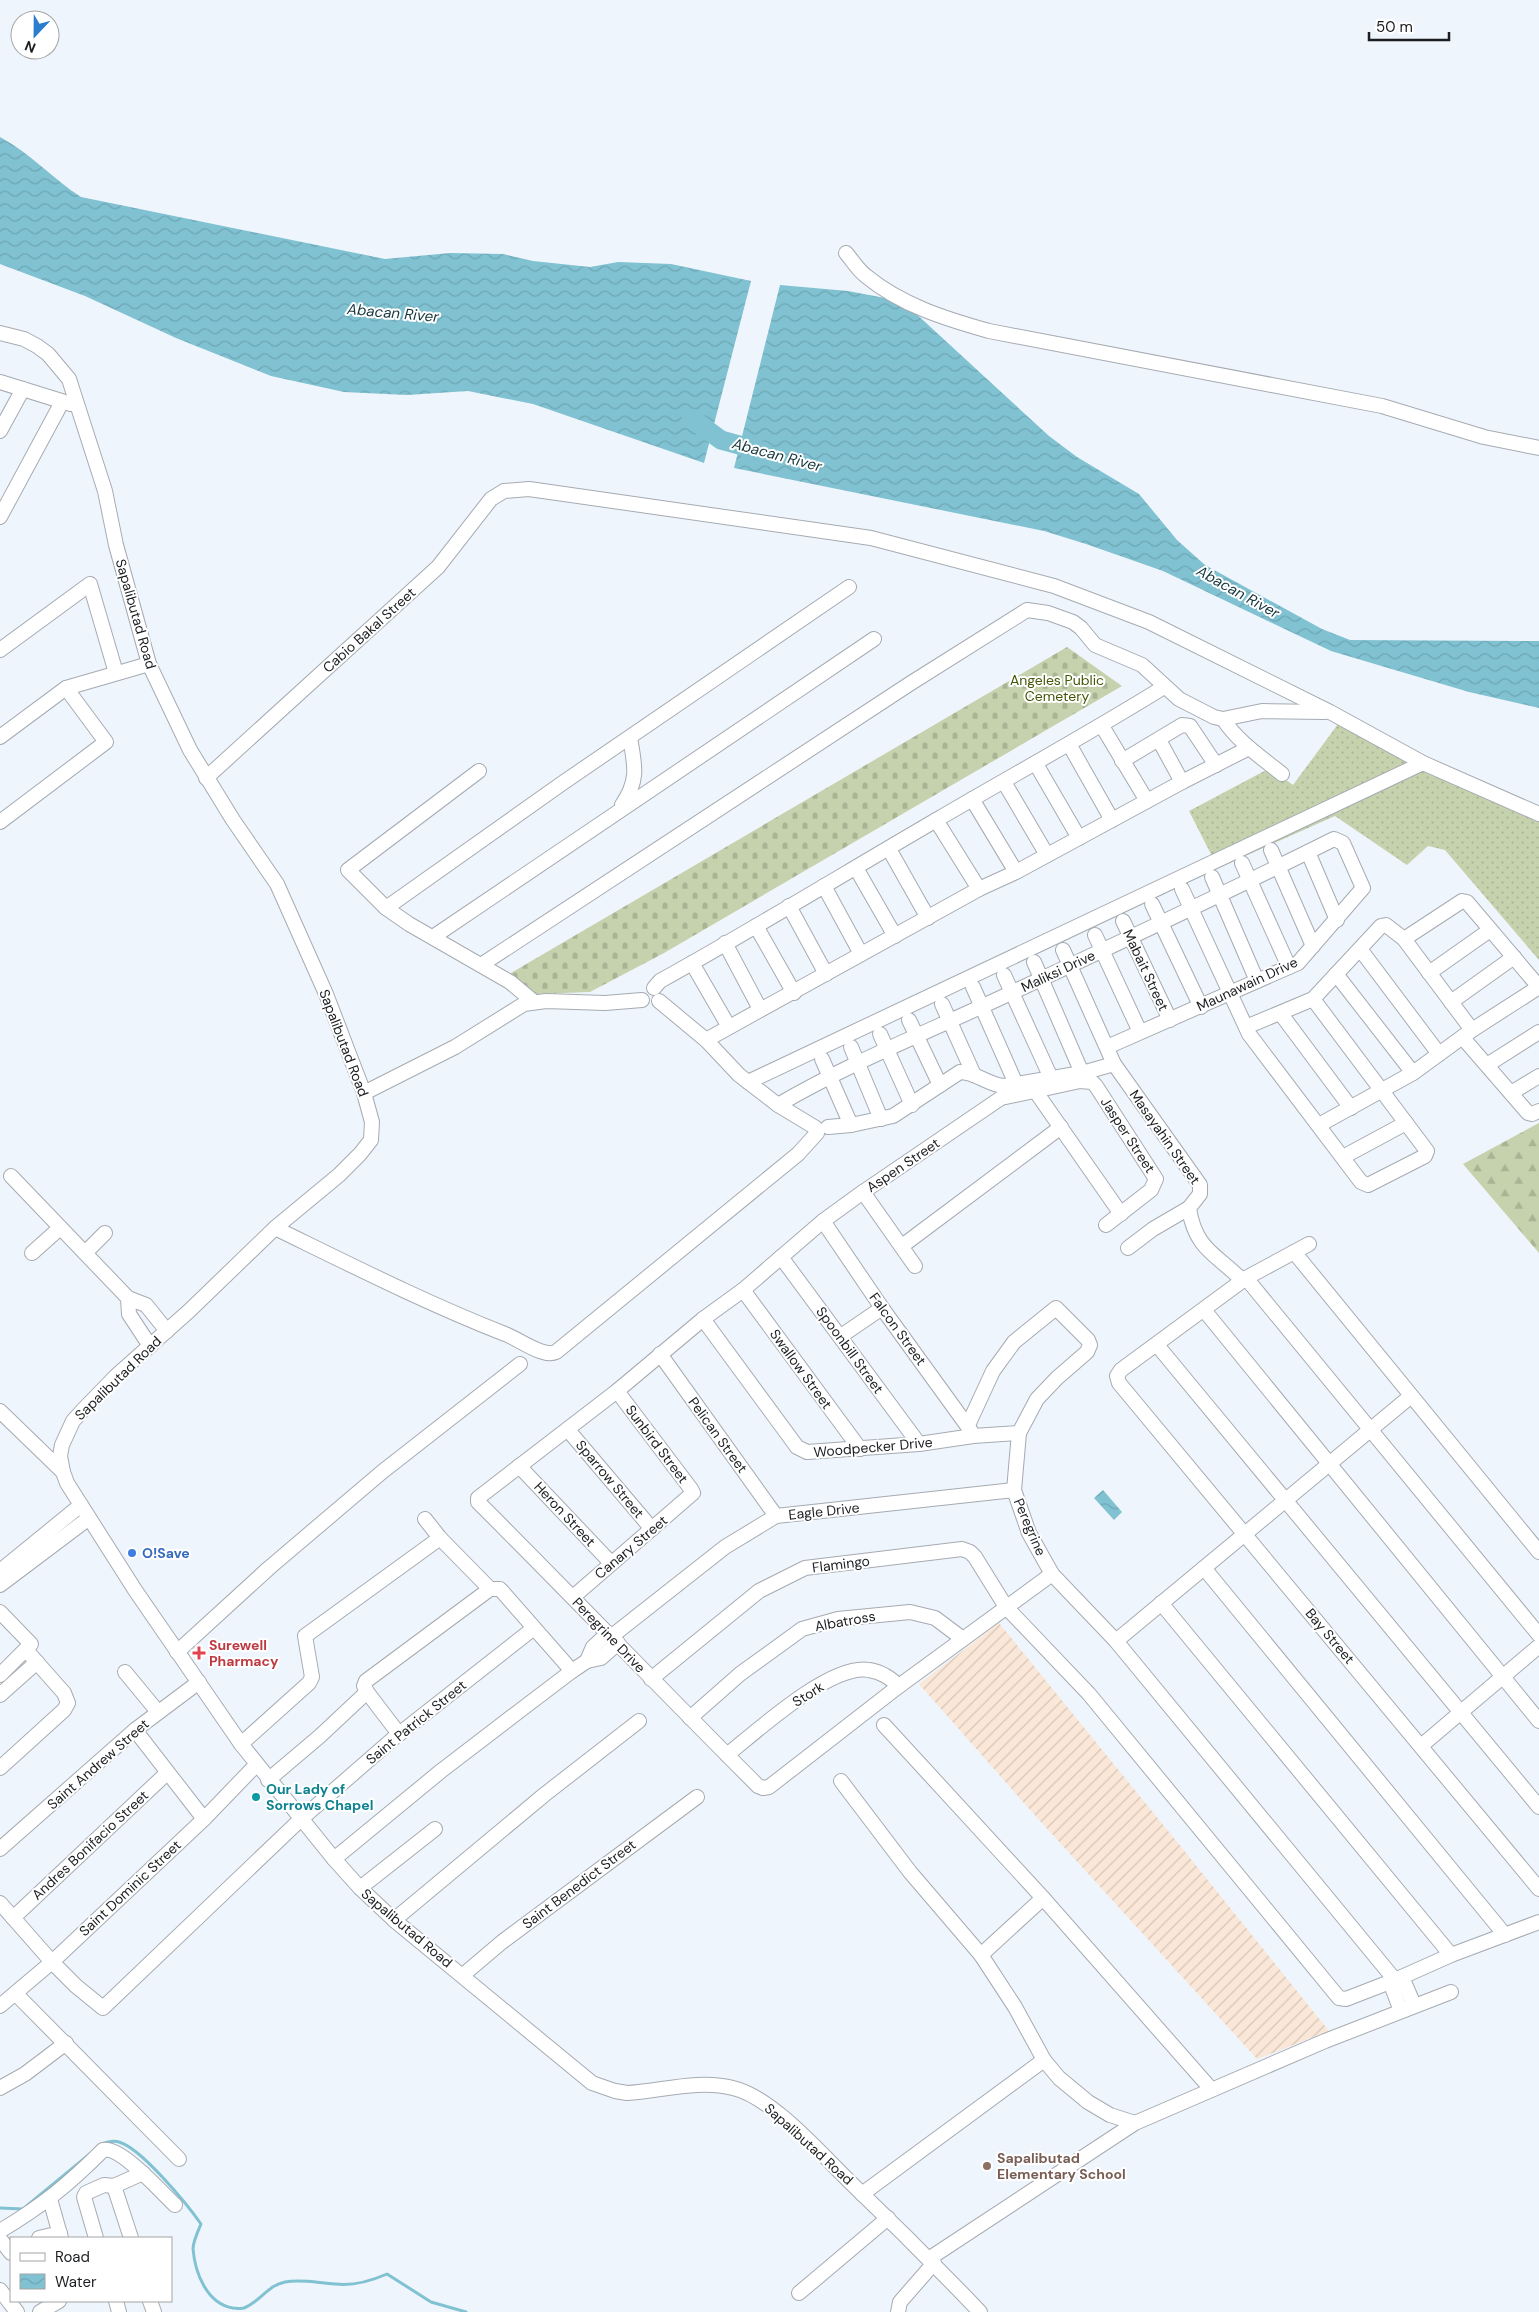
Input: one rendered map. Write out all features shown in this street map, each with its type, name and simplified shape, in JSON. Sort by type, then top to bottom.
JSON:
[{"type":"street","points":[[846,253],[865,276],[894,295],[940,317],[989,331],[1382,406],[1484,437],[1539,448]]},
{"type":"street","name":"Sapalibutad Road","points":[[0,333],[24,339],[48,354],[69,379],[106,491],[116,545],[149,664],[190,750],[206,778],[277,884],[326,994],[364,1092],[372,1122],[371,1140],[339,1175],[275,1228],[111,1381],[73,1421],[62,1445],[60,1456],[63,1472],[89,1518],[177,1652],[256,1766],[334,1859],[360,1888],[394,1920],[463,1974],[580,2074],[603,2088],[627,2093],[717,2085],[751,2094],[801,2134],[932,2261],[980,2312]]},
{"type":"street","points":[[0,382],[79,407]]},
{"type":"street","points":[[0,431],[23,390]]},
{"type":"street","points":[[0,517],[62,402]]},
{"type":"street","name":"Cabio Bakal Street","points":[[206,778],[438,567],[491,499],[504,491],[529,489],[870,538],[1054,586],[1149,622],[1330,712],[1423,763],[1539,814]]},
{"type":"street","points":[[0,650],[90,584],[116,673]]},
{"type":"street","points":[[386,908],[849,588]]},
{"type":"street","points":[[481,965],[903,688],[1027,610],[1048,613],[1073,622],[1081,628],[1095,645],[1142,665],[1164,687],[1189,705],[1223,719],[1235,735],[1282,774]]},
{"type":"street","points":[[433,937],[618,810],[874,639]]},
{"type":"street","points":[[0,737],[66,688],[149,664]]},
{"type":"street","points":[[642,1000],[641,994],[644,989],[654,988],[660,981],[724,943],[1102,726],[1164,687]]},
{"type":"street","points":[[0,822],[106,742],[66,688]]},
{"type":"street","points":[[1223,719],[1262,711],[1330,712]]},
{"type":"street","points":[[1122,761],[1182,725],[1190,726],[1216,765]]},
{"type":"street","points":[[1102,726],[1147,801]]},
{"type":"street","points":[[618,810],[630,794],[634,781],[635,770],[630,738]]},
{"type":"street","points":[[1159,740],[1182,782]]},
{"type":"street","points":[[1069,744],[1112,820]]},
{"type":"street","points":[[706,1040],[979,889],[1016,872],[1249,748]]},
{"type":"street","points":[[748,1082],[1423,763]]},
{"type":"street","points":[[1036,764],[1079,838]]},
{"type":"street","points":[[479,770],[348,870],[386,908],[409,924],[510,982],[534,1002]]},
{"type":"street","points":[[1004,782],[1047,855]]},
{"type":"street","points":[[972,799],[1016,872]]},
{"type":"street","points":[[936,820],[979,889]]},
{"type":"street","name":"Maliksi Drive","points":[[778,1105],[830,1077],[949,1020],[1192,910],[1334,839],[1343,843],[1363,888]]},
{"type":"street","points":[[889,849],[928,918]]},
{"type":"street","points":[[1271,850],[1313,946]]},
{"type":"street","points":[[1308,852],[1337,920]]},
{"type":"street","points":[[1242,863],[1289,967]]},
{"type":"street","points":[[856,868],[895,936]]},
{"type":"street","points":[[1212,877],[1257,981]]},
{"type":"street","points":[[824,886],[861,954]]},
{"type":"street","name":"Maunawain Drive","points":[[1107,1047],[1298,963],[1363,888]]},
{"type":"street","points":[[1182,889],[1246,1027],[1361,1182],[1368,1185],[1426,1156],[1427,1150],[1313,999]]},
{"type":"street","points":[[1319,1125],[1413,1074],[1439,1054],[1539,987],[1467,902],[1462,901],[1404,939]]},
{"type":"street","points":[[1152,904],[1201,1007]]},
{"type":"street","points":[[790,906],[826,974]]},
{"type":"street","name":"Mabait Street","points":[[1123,921],[1170,1020]]},
{"type":"street","points":[[756,926],[794,993]]},
{"type":"street","points":[[1246,1027],[1281,1014],[1313,999],[1381,926],[1390,927],[1404,939],[1451,1002],[1487,1065],[1528,1113],[1532,1114],[1539,1111]]},
{"type":"street","points":[[1429,973],[1490,930]]},
{"type":"street","points":[[1095,934],[1140,1032]]},
{"type":"street","points":[[724,943],[760,1009]]},
{"type":"street","points":[[1360,949],[1439,1054]]},
{"type":"street","name":"Masayahin Street","points":[[1063,950],[1114,1064],[1200,1185],[1200,1194],[1189,1208]]},
{"type":"street","points":[[1451,1002],[1514,957]]},
{"type":"street","points":[[1034,962],[1082,1072]]},
{"type":"street","points":[[692,963],[729,1027]]},
{"type":"street","points":[[1336,974],[1413,1074]]},
{"type":"street","points":[[1004,975],[1051,1078]]},
{"type":"street","points":[[654,988],[660,994],[659,1002]]},
{"type":"street","points":[[974,988],[1016,1084]]},
{"type":"street","points":[[364,1092],[469,1039],[513,1010],[534,1002],[622,1002],[642,1000],[650,1006],[659,1002]]},
{"type":"street","points":[[275,1228],[404,1290],[514,1337],[543,1354],[550,1355],[564,1346],[814,1139],[817,1134],[816,1128],[778,1105],[731,1068],[706,1040],[659,1002]]},
{"type":"street","points":[[942,1004],[974,1075]]},
{"type":"street","points":[[1281,1014],[1350,1108]]},
{"type":"street","points":[[909,1020],[940,1085]]},
{"type":"street","points":[[1487,1065],[1539,1032]]},
{"type":"street","points":[[880,1034],[912,1105]]},
{"type":"street","points":[[851,1046],[881,1119]]},
{"type":"street","points":[[822,1059],[851,1125]]},
{"type":"street","points":[[828,1126],[851,1125],[893,1116],[960,1072],[974,1075],[999,1086],[1051,1078],[1114,1064]]},
{"type":"street","points":[[1511,1092],[1539,1076]]},
{"type":"street","name":"Jasper Street","points":[[1036,1092],[1080,1081],[1092,1082],[1156,1179],[1151,1190],[1106,1225]]},
{"type":"street","points":[[1036,1092],[1121,1214]]},
{"type":"street","name":"Aspen Street","points":[[780,1257],[823,1221],[862,1192],[1001,1098],[1036,1092]]},
{"type":"street","points":[[1344,1157],[1406,1123]]},
{"type":"street","points":[[902,1246],[1061,1128]]},
{"type":"street","points":[[11,1176],[128,1298],[146,1305],[166,1331]]},
{"type":"street","points":[[862,1192],[915,1266]]},
{"type":"street","points":[[1128,1248],[1153,1229],[1189,1208],[1192,1228],[1200,1241],[1211,1253],[1244,1279],[1371,1429],[1539,1635]]},
{"type":"street","name":"Falcon Street","points":[[823,1221],[882,1308],[971,1431]]},
{"type":"street","points":[[32,1253],[60,1228]]},
{"type":"street","points":[[85,1253],[105,1233]]},
{"type":"street","points":[[1309,1244],[1244,1279],[1157,1344],[1539,1807]]},
{"type":"street","points":[[1294,1252],[1539,1552]]},
{"type":"street","name":"Peregrine Drive","points":[[780,1257],[743,1290],[703,1319],[568,1430],[481,1494],[478,1502],[613,1637],[651,1679],[758,1786],[763,1788],[769,1786],[899,1686],[1052,1574]]},
{"type":"street","name":"Spoonbill Street","points":[[780,1257],[841,1336],[918,1444]]},
{"type":"street","name":"Swallow Street","points":[[743,1290],[860,1449]]},
{"type":"street","points":[[128,1298],[129,1314],[150,1346]]},
{"type":"street","points":[[841,1336],[882,1308]]},
{"type":"street","name":"Peregrine","points":[[971,1431],[993,1371],[1014,1342],[1056,1308],[1088,1340],[1090,1345],[1087,1352],[1056,1378],[1037,1399],[1019,1433],[1014,1490],[1029,1533],[1052,1574],[1116,1640],[1396,1980]]},
{"type":"street","points":[[1204,1310],[1330,1462],[1539,1721]]},
{"type":"street","name":"Woodpecker Drive","points":[[703,1319],[796,1447],[807,1452],[918,1444],[971,1431],[1019,1433]]},
{"type":"street","name":"Bay Street","points":[[1157,1344],[1121,1370],[1116,1376],[1119,1383],[1539,1889]]},
{"type":"street","name":"Pelican Street","points":[[660,1354],[776,1516]]},
{"type":"street","points":[[177,1652],[269,1568],[382,1472],[520,1364]]},
{"type":"street","name":"Sunbird Street","points":[[617,1391],[691,1489],[690,1497]]},
{"type":"street","points":[[1116,1640],[1411,1396]]},
{"type":"street","points":[[0,1411],[63,1472]]},
{"type":"street","name":"Sparrow Street","points":[[568,1430],[652,1529]]},
{"type":"street","name":"Heron Street","points":[[519,1466],[611,1563]]},
{"type":"street","name":"Eagle Drive","points":[[572,1671],[587,1661],[593,1647],[613,1637],[725,1547],[776,1516],[1014,1490]]},
{"type":"street","name":"Canary Street","points":[[573,1597],[690,1497]]},
{"type":"street","points":[[0,1571],[81,1505]]},
{"type":"street","points":[[0,1585],[89,1518]]},
{"type":"street","points":[[425,1519],[440,1538],[490,1589]]},
{"type":"street","points":[[241,1744],[309,1683],[312,1677],[305,1636],[440,1538]]},
{"type":"street","name":"Flamingo","points":[[651,1679],[759,1591],[805,1568],[962,1549],[976,1557],[1006,1607],[1095,1702],[1340,1998],[1346,1999],[1396,1980],[1450,1955],[1539,1922]]},
{"type":"street","points":[[1204,1568],[1505,1935]]},
{"type":"street","points":[[334,1859],[440,1771],[572,1671],[500,1589],[490,1589],[366,1682],[364,1686],[367,1692],[399,1734]]},
{"type":"street","points":[[1161,1603],[1450,1955]]},
{"type":"street","points":[[0,1612],[31,1643],[31,1646],[0,1675]]},
{"type":"street","name":"Albatross","points":[[690,1718],[740,1674],[802,1629],[838,1619],[910,1612],[935,1618],[963,1639]]},
{"type":"street","name":"Saint Patrick Street","points":[[52,1962],[76,1986],[103,2008],[300,1820],[399,1734],[534,1628]]},
{"type":"street","points":[[1421,1746],[1539,1646]]},
{"type":"street","points":[[0,1768],[64,1710],[68,1703],[64,1692],[26,1650]]},
{"type":"street","points":[[0,1694],[37,1662]]},
{"type":"street","name":"Stork","points":[[727,1755],[807,1691],[843,1674],[868,1669],[887,1676],[899,1686]]},
{"type":"street","points":[[125,1672],[158,1712]]},
{"type":"street","name":"Saint Andrew Street","points":[[0,1849],[135,1730],[199,1682]]},
{"type":"street","points":[[268,1780],[320,1736],[367,1692]]},
{"type":"street","points":[[394,1920],[544,1796],[639,1721]]},
{"type":"street","points":[[884,1725],[1043,1898],[1211,2089]]},
{"type":"street","points":[[135,1730],[204,1819]]},
{"type":"street","name":"Saint Dominic Street","points":[[0,2006],[52,1962],[204,1819],[256,1766]]},
{"type":"street","name":"Andres Bonifacio Street","points":[[13,1918],[167,1772]]},
{"type":"street","points":[[841,1781],[910,1872],[981,1955],[1015,2007],[1044,2060],[1060,2078],[1088,2102],[1110,2115],[1135,2123]]},
{"type":"street","name":"Saint Benedict Street","points":[[463,1974],[502,1942],[697,1796]]},
{"type":"street","points":[[360,1888],[435,1829]]},
{"type":"street","points":[[981,1955],[1043,1898]]},
{"type":"street","points":[[0,1903],[52,1962]]},
{"type":"street","points":[[1396,1980],[1414,2005]]},
{"type":"street","points":[[1396,1980],[1401,2011]]},
{"type":"street","points":[[898,2312],[900,2302],[932,2261],[1135,2123],[1211,2089],[1414,2005],[1451,1992]]},
{"type":"street","points":[[16,1994],[179,2159]]},
{"type":"street","points":[[0,2088],[25,2074],[66,2043]]},
{"type":"street","points":[[862,2194],[1044,2060]]},
{"type":"street","points":[[0,2231],[36,2210],[69,2184],[103,2150],[108,2148],[115,2151],[143,2173],[175,2205]]},
{"type":"street","points":[[96,2237],[84,2197],[86,2193],[104,2184],[114,2186],[143,2173]]},
{"type":"street","points":[[114,2186],[131,2237]]},
{"type":"street","points":[[50,2199],[61,2236]]},
{"type":"street","points":[[798,2292],[888,2218]]},
{"type":"street","points":[[0,2290],[17,2312]]},
{"type":"street","points":[[40,2312],[54,2302]]},
{"type":"shaded area","points":[[999,1623],[1329,2031],[1257,2059],[1031,1811],[919,1684]]},
{"type":"green space","name":"Angeles Public Cemetery","points":[[1067,647],[1122,686],[664,953],[590,992],[535,994],[506,976]]},
{"type":"green space","points":[[1341,720],[1539,818],[1539,960],[1445,850],[1428,846],[1407,865],[1335,816],[1218,868],[1189,811],[1270,768],[1293,785]]},
{"type":"green space","points":[[1539,1123],[1539,1253],[1463,1164]]},
{"type":"water","points":[[0,137],[11,143],[81,197],[385,259],[450,253],[503,254],[533,261],[590,267],[618,262],[671,264],[751,281],[704,463],[533,404],[468,391],[407,395],[344,392],[271,376],[176,338],[85,296],[0,264]]},
{"type":"water","points":[[780,285],[848,291],[885,298],[912,310],[1049,436],[1077,457],[1139,494],[1177,540],[1205,565],[1322,629],[1350,640],[1539,641],[1539,708],[1469,692],[1331,651],[1163,571],[1044,531],[734,468]]},
{"type":"water","points":[[1103,1490],[1122,1512],[1114,1520],[1094,1498]]},
{"type":"waterway","name":"Abacan River","points":[[691,418],[721,440],[765,452]]},
{"type":"waterway","points":[[97,2147],[114,2141],[128,2146],[151,2165],[185,2204],[201,2224],[193,2249],[196,2268],[209,2294],[224,2305],[233,2308],[244,2308],[255,2302],[274,2286],[285,2282],[304,2281],[355,2284],[387,2274],[431,2302],[466,2312]]},
{"type":"waterway","points":[[0,2208],[23,2209],[91,2153]]},
{"type":"place","name":"O!Save","points":[[132,1553]]},
{"type":"place","name":"Surewell Pharmacy","points":[[199,1653]]},
{"type":"place","name":"Our Lady of Sorrows Chapel","points":[[256,1797]]},
{"type":"place","name":"Sapalibutad Elementary School","points":[[987,2166]]}]
